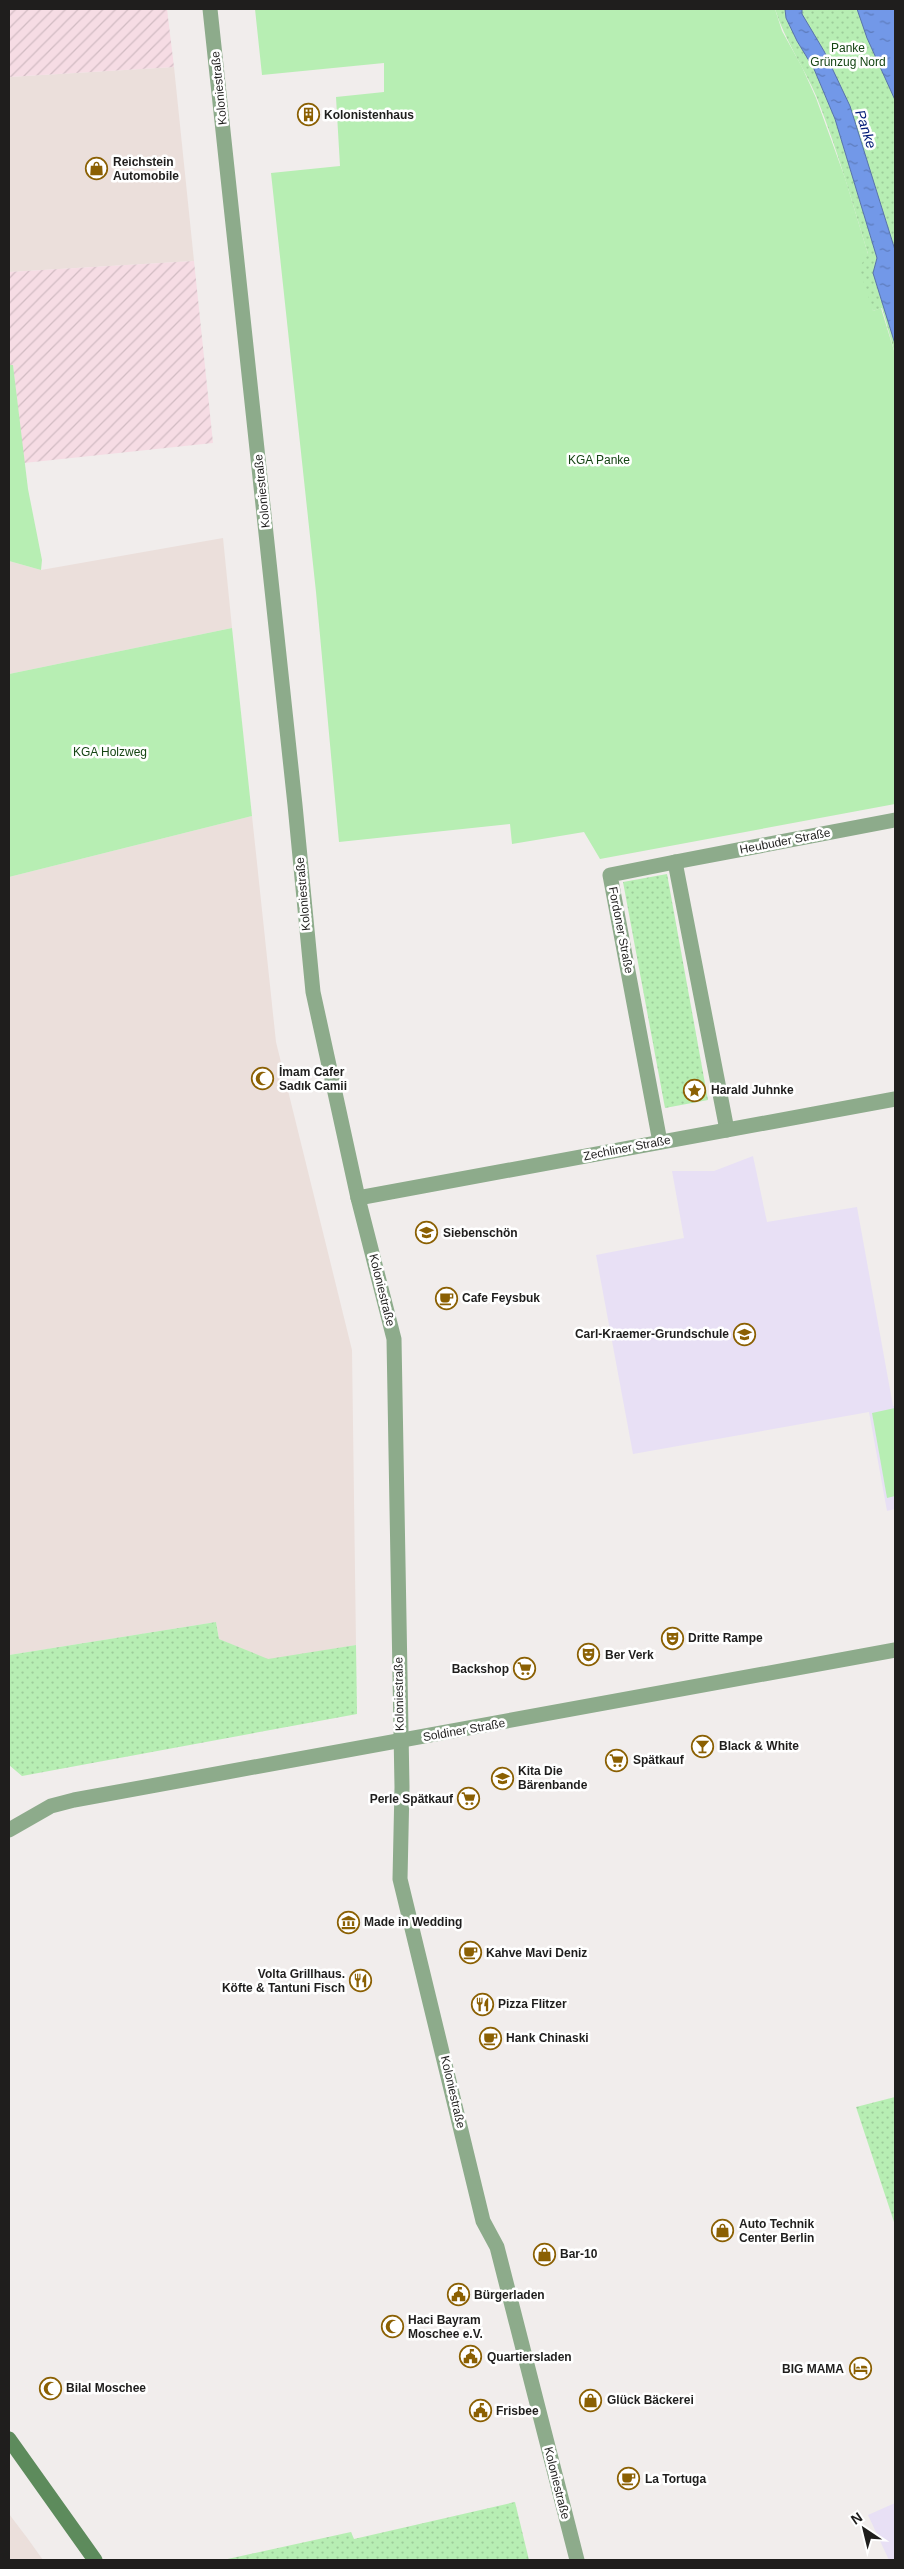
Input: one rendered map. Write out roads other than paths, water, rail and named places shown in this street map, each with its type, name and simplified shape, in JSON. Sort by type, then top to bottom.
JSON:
[{"type":"main road","points":[[9,2439],[95,2560]]},
{"type":"street","name":"Koloniestraße","points":[[210,9],[296,805],[312,986],[358,1198],[394,1339],[399,1742],[402,1787],[400,1879],[483,2221],[497,2247],[577,2560]]},
{"type":"street","name":"Heubuder Straße","points":[[676,862],[895,820]]},
{"type":"street","points":[[676,862],[728,1130]]},
{"type":"street","name":"Fordoner Straße","points":[[660,1142],[610,875],[676,862]]},
{"type":"street","name":"Zechliner Straße","points":[[358,1198],[895,1099]]},
{"type":"street","name":"Soldiner Straße","points":[[9,1830],[51,1806],[74,1800],[895,1650]]},
{"type":"water","points":[[785,9],[802,9],[802,14],[824,51],[850,106],[895,250],[895,344],[873,273],[877,258],[835,119],[814,69],[786,18]]},
{"type":"water","points":[[857,9],[895,9],[895,100],[867,38]]},
{"type":"place","name":"Kolonistenhaus","points":[[308,115]]},
{"type":"place","name":"Reichstein Automobile","points":[[97,169]]},
{"type":"place","name":"İmam Cafer Sadık Camii","points":[[263,1079]]},
{"type":"place","name":"Harald Juhnke","points":[[695,1090]]},
{"type":"place","name":"Siebenschön","points":[[427,1233]]},
{"type":"place","name":"Cafe Feysbuk","points":[[446,1298]]},
{"type":"place","name":"Carl-Kraemer-Grundschule","points":[[745,1334]]},
{"type":"place","name":"Dritte Rampe","points":[[672,1638]]},
{"type":"place","name":"Ber Verk","points":[[589,1655]]},
{"type":"place","name":"Backshop","points":[[525,1669]]},
{"type":"place","name":"Black & White","points":[[703,1746]]},
{"type":"place","name":"Spätkauf","points":[[617,1760]]},
{"type":"place","name":"Kita Die Bärenbande","points":[[502,1778]]},
{"type":"place","name":"Perle Spätkauf","points":[[469,1799]]},
{"type":"place","name":"Made in Wedding","points":[[348,1922]]},
{"type":"place","name":"Kahve Mavi Deniz","points":[[470,1953]]},
{"type":"place","name":"Volta Grillhaus. Köfte & Tantuni Fisch","points":[[361,1981]]},
{"type":"place","name":"Pizza Flitzer","points":[[482,2004]]},
{"type":"place","name":"Hank Chinaski","points":[[490,2038]]},
{"type":"place","name":"Auto Technik Center Berlin","points":[[723,2231]]},
{"type":"place","name":"Bar-10","points":[[544,2254]]},
{"type":"place","name":"Bürgerladen","points":[[458,2295]]},
{"type":"place","name":"Haci Bayram Moschee e.V.","points":[[392,2327]]},
{"type":"place","name":"Quartiersladen","points":[[471,2357]]},
{"type":"place","name":"BIG MAMA","points":[[860,2369]]},
{"type":"place","name":"Bilal Moschee","points":[[50,2388]]},
{"type":"place","name":"Glück Bäckerei","points":[[591,2400]]},
{"type":"place","name":"Frisbee","points":[[480,2411]]},
{"type":"place","name":"La Tortuga","points":[[629,2479]]},
{"type":"park label","name":"Panke Grünzug Nord","points":[[848,55]]},
{"type":"park label","name":"KGA Panke","points":[[599,460]]},
{"type":"park label","name":"KGA Holzweg","points":[[110,752]]},
{"type":"water label","name":"Panke","points":[[866,129]]}]
